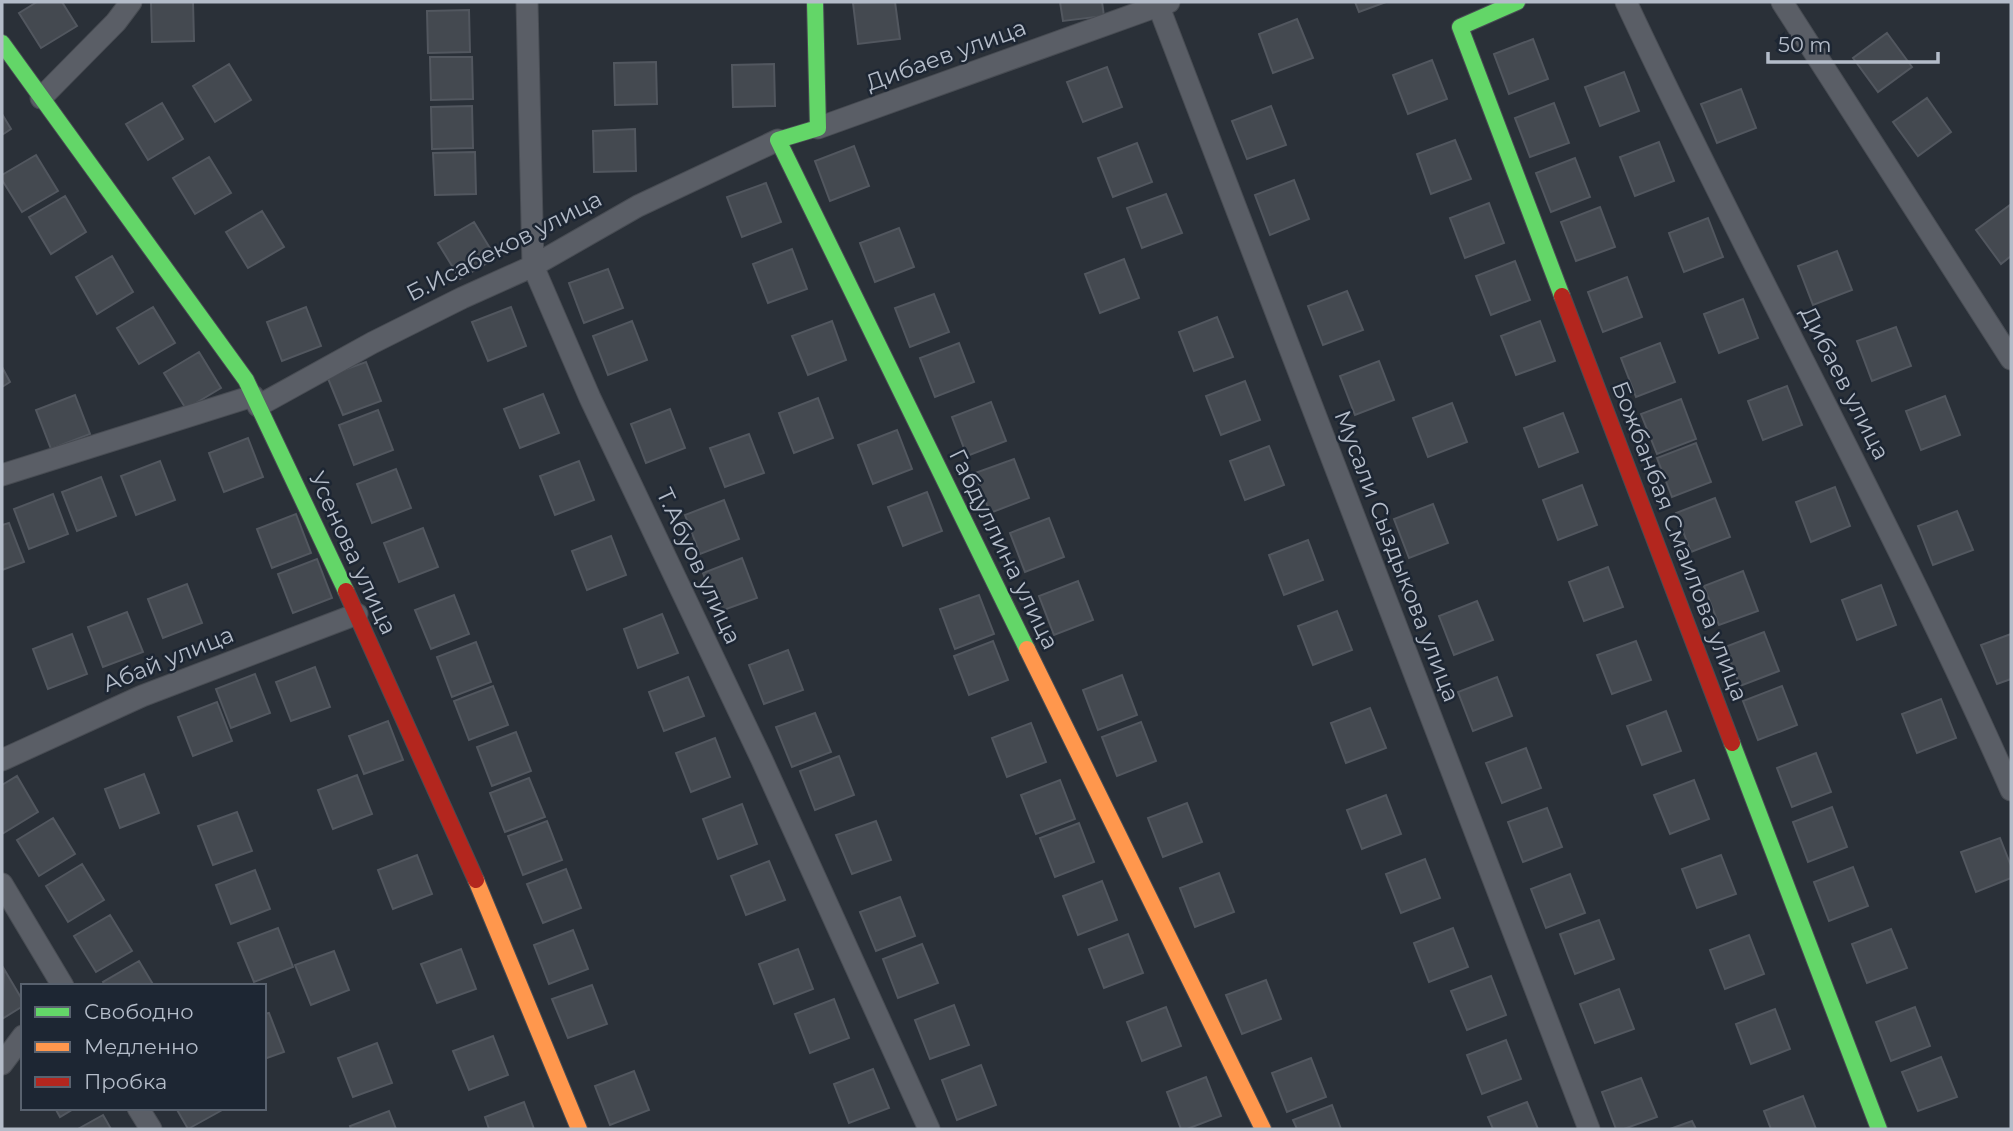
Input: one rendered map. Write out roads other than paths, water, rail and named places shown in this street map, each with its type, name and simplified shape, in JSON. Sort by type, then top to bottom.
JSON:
[{"type":"street","points":[[41,98],[116,22],[131,2]]},
{"type":"street","name":"Т.Абуов улица","points":[[527,2],[533,266],[590,398],[762,760],[929,1129]]},
{"type":"street","points":[[778,140],[818,128],[815,2]]},
{"type":"street","name":"Божбанбая Смаилова улица","points":[[1517,2],[1460,27],[1879,1129]]},
{"type":"street","name":"Дибаев улица","points":[[1626,2],[1689,136],[1829,408],[2011,790]]},
{"type":"street","points":[[1786,3],[2011,359]]},
{"type":"street","name":"Дибаев улица","points":[[818,128],[1162,4]]},
{"type":"street","name":"Мусали Сыздыкова улица","points":[[1162,4],[1589,1129]]},
{"type":"street","name":"Усенова улица","points":[[2,43],[246,380],[357,614],[486,902],[579,1129]]},
{"type":"street","name":"Б.Исабеков улица","points":[[3,471],[255,401],[462,298],[533,266],[638,206],[778,140]]},
{"type":"street","name":"Габдуллина улица","points":[[778,140],[1263,1129]]},
{"type":"street","name":"Абай улица","points":[[2,760],[142,696],[357,614]]},
{"type":"street","points":[[2,884],[61,984]]},
{"type":"street","points":[[2,1064],[21,1039]]},
{"type":"street","points":[[139,1110],[150,1129]]}]
